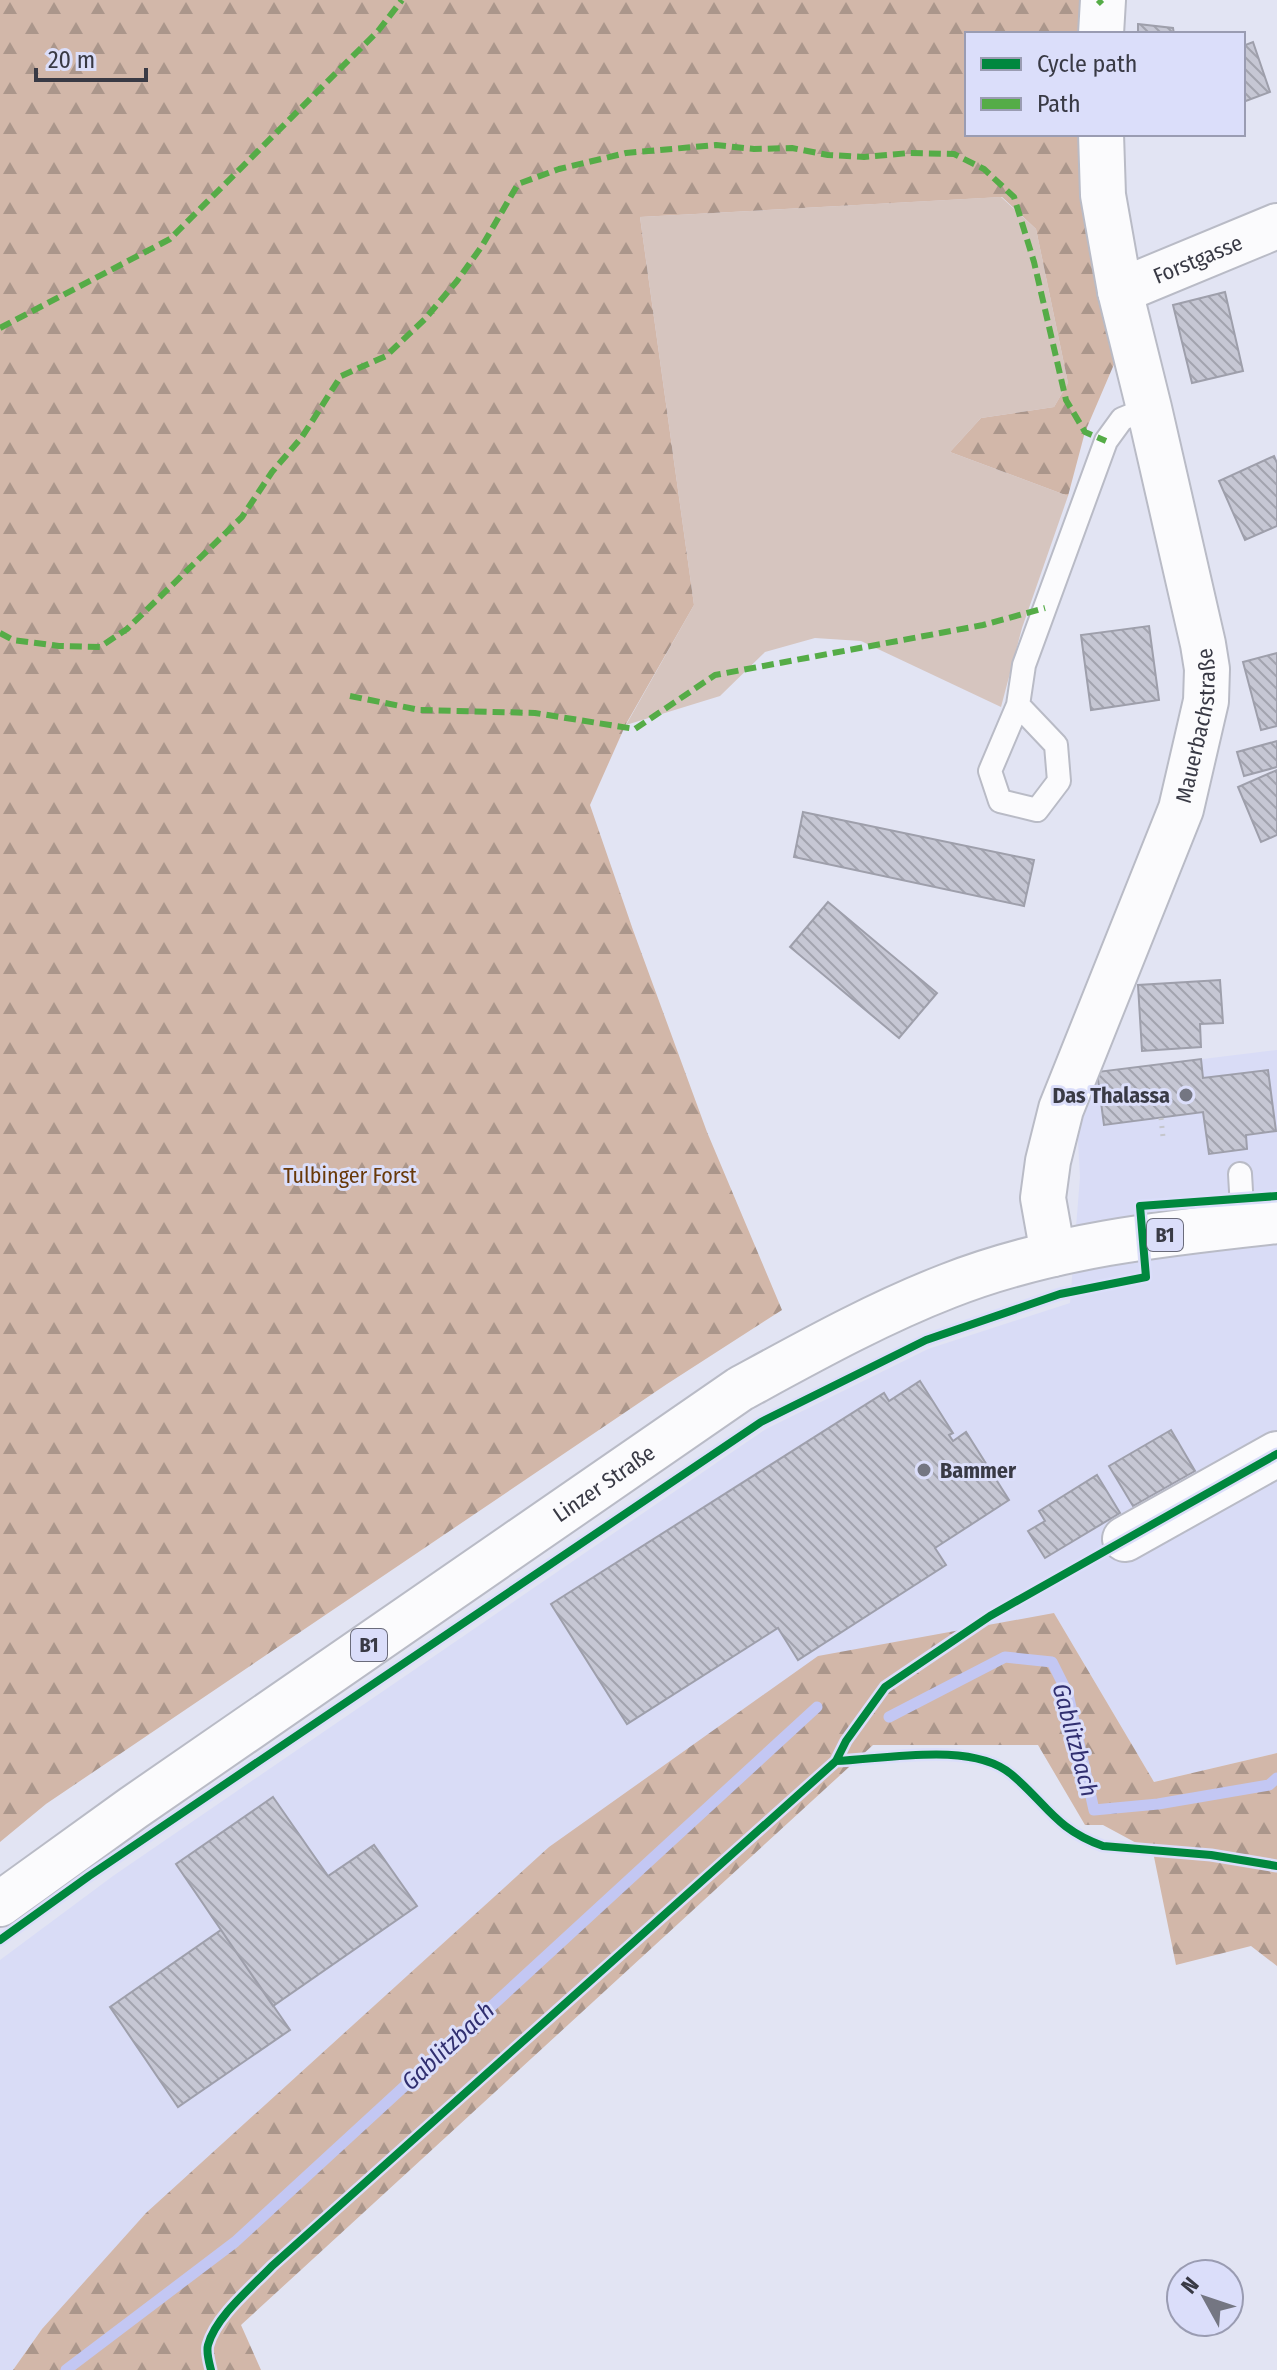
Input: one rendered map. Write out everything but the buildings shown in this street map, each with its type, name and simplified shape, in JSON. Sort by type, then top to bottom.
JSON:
[{"type":"street","points":[[1101,32],[1103,0]]},
{"type":"street","name":"Mauerbachstraße","points":[[1053,1254],[1043,1182],[1061,1109],[1181,809],[1206,701],[1207,669],[1203,644],[1120,291],[1103,195],[1101,136]]},
{"type":"street","name":"Forstgasse","points":[[1120,291],[1277,226]]},
{"type":"street","name":"Linzer Straße","points":[[0,1904],[109,1825],[740,1389],[846,1331],[937,1291],[1053,1254],[1142,1238],[1260,1223]]},
{"type":"street","points":[[1129,1545],[1277,1454]]},
{"type":"lane","points":[[1018,705],[1024,665],[1106,441],[1122,419],[1149,408]]},
{"type":"lane","points":[[1240,1174],[1260,1223]]},
{"type":"path","points":[[1161,1118],[1163,1137]]},
{"type":"shaded area","points":[[1001,197],[1036,229],[1068,383],[1054,407],[981,418],[950,452],[1068,496],[1022,628],[1001,707],[861,641],[815,638],[765,652],[720,696],[626,725],[694,605],[640,217]]},
{"type":"shaded area","points":[[1277,1050],[1277,1753],[1154,1782],[1054,1613],[42,2329],[13,2370],[0,2370],[0,1960],[113,1876],[766,1429],[928,1349],[1070,1303],[1080,1177],[1077,1123],[1097,1072]]},
{"type":"green space","name":"Tulbinger Forst","points":[[0,0],[1088,0],[1082,32],[965,32],[965,136],[1081,136],[1084,205],[1115,362],[1085,432],[1068,496],[950,452],[981,418],[1054,407],[1068,383],[1036,229],[1002,197],[640,217],[694,605],[626,724],[590,805],[707,1132],[782,1310],[667,1384],[46,1804],[0,1842]]},
{"type":"green space","points":[[1054,1613],[1154,1782],[1277,1753],[1277,1966],[1251,1946],[1176,1965],[1153,1852],[1103,1825],[1085,1825],[1038,1745],[873,1745],[241,2325],[261,2370],[13,2370],[42,2329],[146,2213],[549,1847],[818,1656]]},
{"type":"waterway","name":"Gablitzbach","points":[[889,1717],[1005,1657],[1052,1662],[1068,1694],[1094,1810],[1158,1804],[1269,1785],[1277,1778]]},
{"type":"waterway","name":"Gablitzbach","points":[[66,2370],[235,2242],[817,1707]]},
{"type":"marked path","points":[[0,328],[170,239],[378,31],[402,0]]},
{"type":"marked path","points":[[1098,0],[1102,4]]},
{"type":"marked path","points":[[0,633],[13,640],[100,647],[127,629],[242,517],[272,472],[302,437],[341,376],[386,356],[425,319],[482,246],[518,184],[559,169],[626,153],[716,145],[754,149],[792,148],[828,155],[864,157],[909,153],[954,154],[984,169],[1014,197],[1034,262],[1066,400],[1085,432],[1106,441]]},
{"type":"marked path","points":[[350,696],[420,710],[535,713],[635,729],[715,675],[983,625],[1045,608]]},
{"type":"cycle path","points":[[0,1940],[89,1876],[761,1422],[926,1340],[1060,1294],[1146,1277],[1140,1206],[1277,1196]]},
{"type":"cycle path","points":[[211,2370],[207,2351],[212,2334],[245,2293],[836,1761],[846,1741],[885,1687],[990,1616],[1277,1454]]},
{"type":"cycle path","points":[[836,1761],[927,1754],[974,1758],[994,1764],[1011,1774],[1062,1824],[1103,1846],[1211,1855],[1277,1866]]},
{"type":"place","name":"Das Thalassa","points":[[1186,1095]]},
{"type":"place","name":"Bammer","points":[[924,1470]]}]
